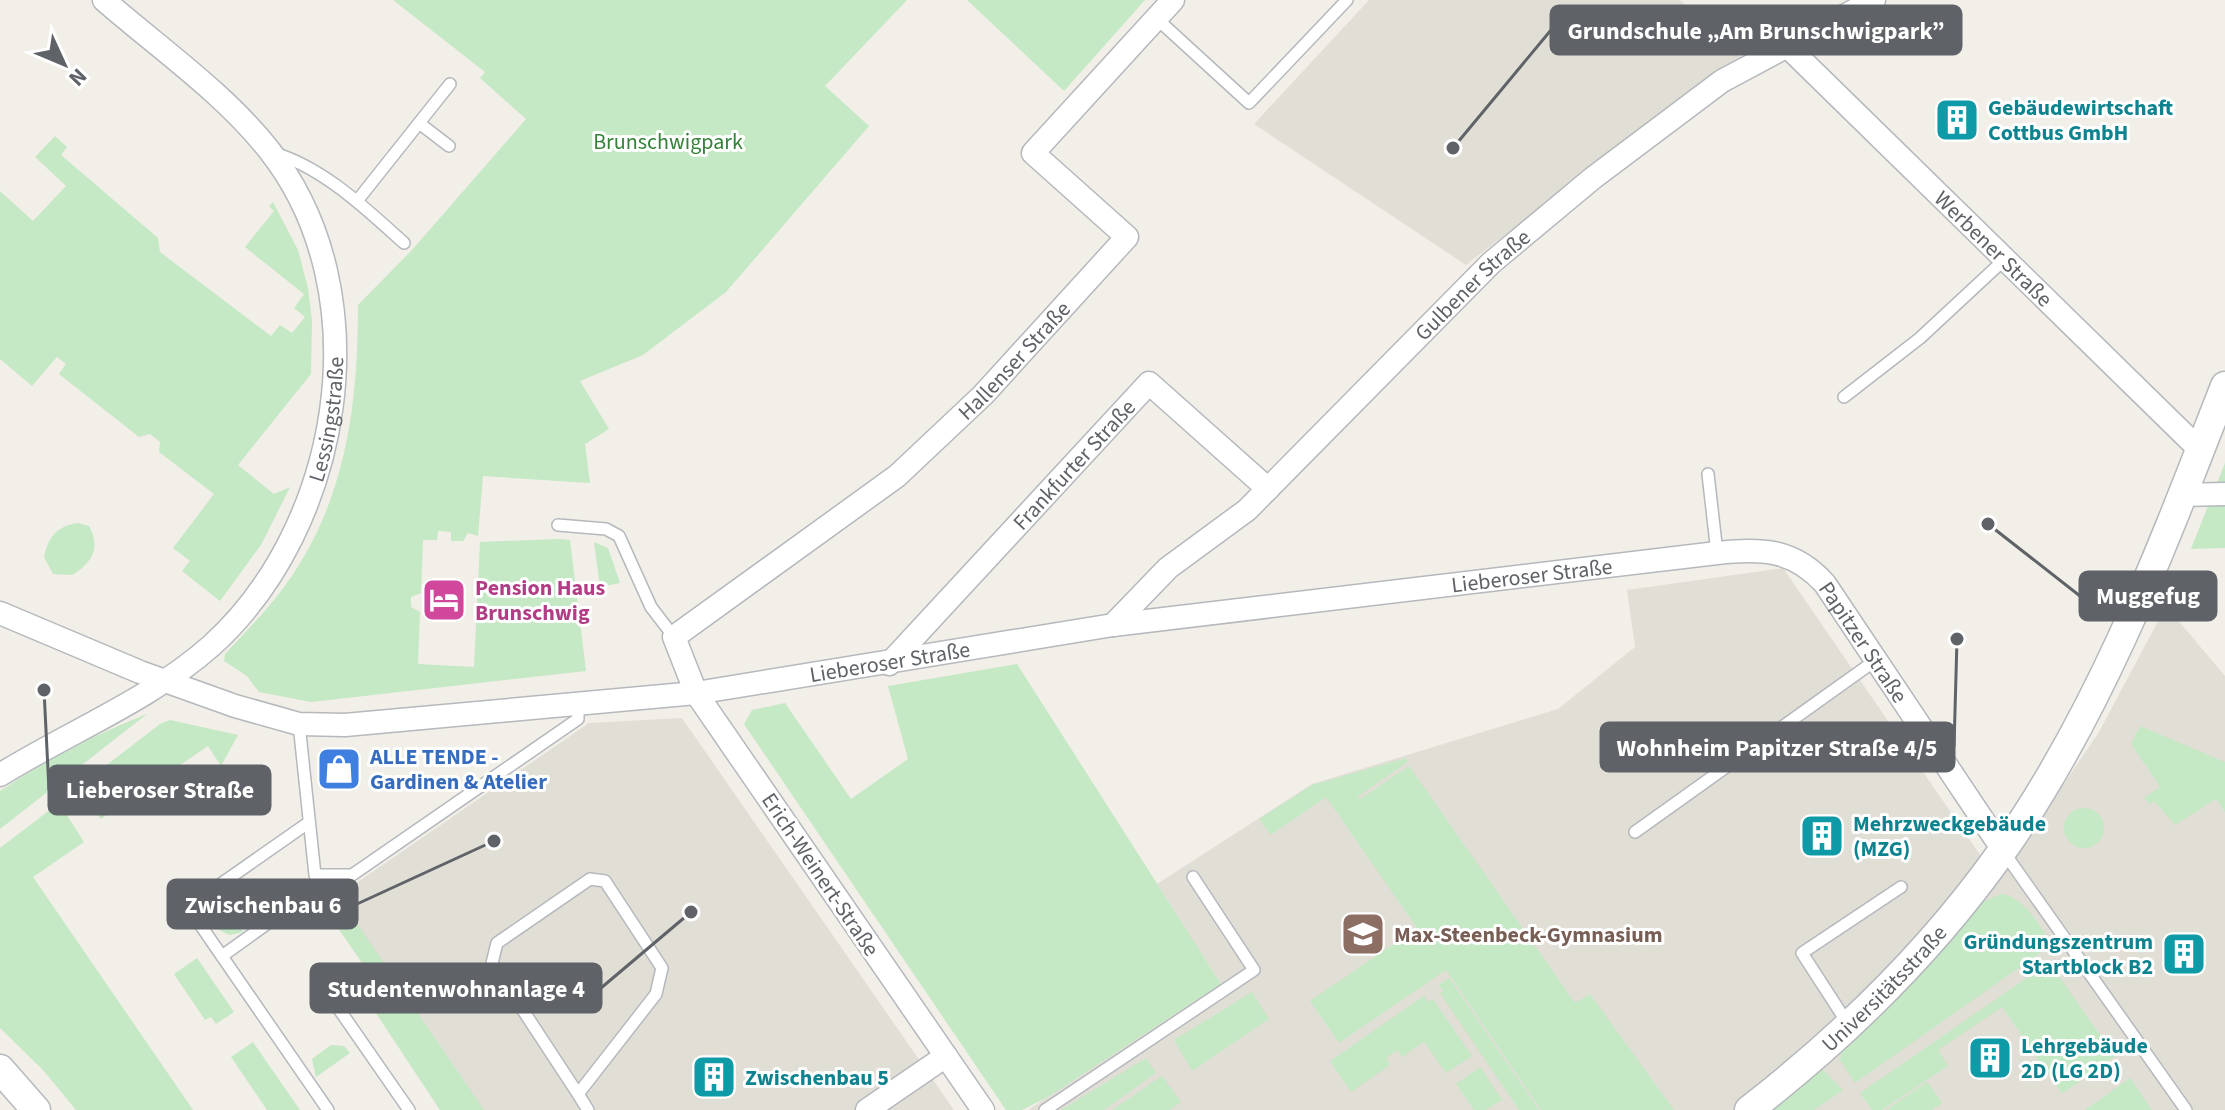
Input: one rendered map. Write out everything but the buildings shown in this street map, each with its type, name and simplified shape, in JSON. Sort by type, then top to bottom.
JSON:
[{"type":"street","name":"Lessingstraße","points":[[0,775],[165,681],[226,631],[267,578],[311,500],[323,456],[336,318],[328,269],[307,210],[270,151],[231,109],[104,0]]},
{"type":"street","name":"Hallenser Straße","points":[[674,637],[897,476],[983,395],[1127,237],[1033,153],[1173,0]]},
{"type":"street","name":"Gulbener Straße","points":[[1113,625],[1168,568],[1247,510],[1491,263],[1593,178],[1722,81],[1874,0]]},
{"type":"street","name":"Werbener Straße","points":[[1788,47],[2200,450]]},
{"type":"street","name":"Frankfurter Straße","points":[[889,664],[1149,383],[1268,489]]},
{"type":"street","name":"Universitätsstraße","points":[[1749,1110],[1848,1024],[1955,911],[2003,850],[2091,703],[2182,495],[2225,386]]},
{"type":"street","points":[[2182,495],[2225,494]]},
{"type":"street","name":"Lieberoser Straße","points":[[0,613],[165,681],[299,724],[345,725],[696,693],[889,664],[1113,625],[1717,553],[1756,549],[1777,551],[1796,559]]},
{"type":"street","name":"Papitzer Straße","points":[[1796,559],[1825,584],[2003,850]]},
{"type":"street","points":[[674,637],[696,693]]},
{"type":"street","name":"Erich-Weinert-Straße","points":[[696,693],[983,1110]]},
{"type":"street","points":[[867,1110],[946,1056]]},
{"type":"street","points":[[0,1069],[36,1110]]},
{"type":"lane","points":[[1156,18],[1249,103],[1347,0]]},
{"type":"lane","points":[[357,201],[450,84]]},
{"type":"lane","points":[[419,123],[449,146]]},
{"type":"lane","points":[[270,151],[296,159],[357,201],[404,243]]},
{"type":"lane","points":[[1844,397],[1920,338],[2005,259]]},
{"type":"lane","points":[[1708,474],[1717,553]]},
{"type":"lane","points":[[558,525],[606,529],[619,536],[651,607],[674,637]]},
{"type":"lane","points":[[1635,832],[1876,660]]},
{"type":"lane","points":[[299,724],[315,875],[352,875],[578,719],[578,703]]},
{"type":"lane","points":[[308,823],[188,907],[328,1110]]},
{"type":"lane","points":[[2003,850],[2186,1110]]},
{"type":"lane","points":[[1045,1110],[1254,970],[1193,877]]},
{"type":"lane","points":[[578,1094],[656,994],[662,968],[605,881],[590,879],[497,943],[492,963],[588,1110]]},
{"type":"lane","points":[[1848,1024],[1802,953],[1901,887]]},
{"type":"lane","points":[[222,956],[296,903]]},
{"type":"lane","points":[[334,1002],[409,1110]]},
{"type":"shaded area","points":[[1369,0],[1680,0],[1741,57],[1713,74],[1466,265],[1254,124]]},
{"type":"shaded area","points":[[1783,568],[1998,881],[2099,732],[2166,606],[2225,676],[2225,1110],[1665,1110],[1615,1048],[1658,1110],[1028,1110],[1221,984],[1157,884],[1312,784],[1558,709],[1635,647],[1627,590]]},
{"type":"shaded area","points":[[682,718],[954,1110],[463,1110],[323,906],[589,723]]},
{"type":"green space","name":"Brunschwigpark","points":[[393,0],[907,0],[825,86],[869,126],[726,292],[643,355],[580,381],[609,429],[585,444],[590,483],[483,476],[478,536],[468,533],[463,541],[451,541],[451,532],[438,531],[437,540],[423,540],[421,593],[411,597],[411,607],[420,612],[418,664],[474,667],[480,542],[558,539],[570,540],[586,671],[311,702],[259,692],[247,676],[224,661],[225,654],[278,595],[301,562],[333,493],[343,457],[355,383],[358,305],[412,250],[526,119],[480,78],[485,72]]},
{"type":"green space","points":[[967,0],[1145,0],[1064,91]]},
{"type":"green space","points":[[55,136],[67,147],[61,155],[158,238],[160,252],[271,336],[280,325],[292,333],[305,317],[294,308],[304,294],[245,247],[274,211],[269,206],[273,202],[298,250],[308,288],[312,321],[311,374],[238,465],[274,494],[290,487],[261,545],[220,601],[182,571],[190,561],[173,548],[214,494],[159,452],[160,442],[150,434],[139,437],[59,374],[66,364],[57,357],[32,386],[0,359],[0,191],[33,221],[66,186],[35,157]]},
{"type":"green space","points":[[2225,463],[2225,548],[2191,549]]},
{"type":"green space","points":[[78,523],[89,526],[93,534],[92,554],[85,565],[72,575],[53,574],[44,557],[48,544],[59,530]]},
{"type":"green space","points":[[594,542],[608,548],[620,583],[600,587]]},
{"type":"green space","points":[[1017,664],[1221,984],[1048,1097],[1022,1110],[1006,1110],[744,724],[752,710],[785,703],[851,799],[908,759],[888,686]]},
{"type":"green space","points":[[147,714],[0,829],[0,791],[71,749]]},
{"type":"green space","points":[[170,720],[238,735],[221,766],[208,746],[101,819],[77,788],[160,724]]},
{"type":"green space","points":[[2140,726],[2225,762],[2225,812],[2216,799],[2175,825],[2154,801],[2149,804],[2144,798],[2160,787],[2131,744]]},
{"type":"green space","points":[[1406,758],[1408,762],[1357,797],[1360,799],[1409,766],[1575,1003],[1590,994],[1674,1110],[1541,1110],[1446,970],[1339,1043],[1310,1001],[1417,928],[1326,797],[1271,835],[1259,819],[1312,785]]},
{"type":"green space","points":[[59,803],[84,842],[33,877],[193,1110],[76,1110],[43,1070],[0,1028],[0,848]]},
{"type":"green space","points":[[2084,808],[2098,814],[2104,828],[2098,842],[2084,848],[2070,842],[2064,828],[2070,814]]},
{"type":"green space","points":[[2001,894],[2024,906],[2051,942],[2050,946],[1855,1083],[1840,1060],[1842,1050],[1977,905]]},
{"type":"green space","points":[[220,896],[243,932],[230,935],[215,928],[211,909]]},
{"type":"green space","points":[[347,909],[484,1110],[440,1110],[358,986],[371,976],[332,919]]},
{"type":"green space","points":[[197,958],[234,1012],[216,1024],[211,1017],[205,1020],[174,974]]},
{"type":"green space","points":[[2046,969],[2056,972],[2115,1056],[2062,1094],[2002,1007],[1938,1050],[1948,1066],[1882,1110],[1872,1110],[1860,1093],[2031,975]]},
{"type":"green space","points":[[1449,978],[1539,1110],[1519,1110],[1440,993],[1443,991],[1439,985]]},
{"type":"green space","points":[[1252,992],[1269,1019],[1192,1071],[1174,1040]]},
{"type":"green space","points":[[1424,996],[1428,1002],[1433,999],[1472,1056],[1446,1073],[1424,1042],[1402,1057],[1398,1050],[1386,1058],[1390,1065],[1351,1092],[1330,1061]]},
{"type":"green space","points":[[253,1042],[300,1110],[267,1110],[231,1057]]},
{"type":"green space","points":[[331,1045],[344,1046],[350,1053],[316,1077],[312,1059]]},
{"type":"green space","points":[[1146,1058],[1156,1073],[1104,1110],[1061,1110]]},
{"type":"green space","points":[[1480,1067],[1502,1100],[1486,1110],[1474,1110],[1456,1084]]},
{"type":"green space","points":[[1822,1069],[1843,1090],[1814,1110],[1773,1110]]},
{"type":"green space","points":[[1162,1076],[1181,1102],[1169,1110],[1112,1110]]},
{"type":"green space","points":[[2130,1078],[2152,1110],[2085,1110]]},
{"type":"green space","points":[[1927,1082],[1942,1103],[1932,1110],[1886,1110]]},
{"type":"place","name":"Gebäudewirtschaft Cottbus GmbH","points":[[1957,120]]},
{"type":"place","name":"Grundschule „Am Brunschwigpark”","points":[[1453,148]]},
{"type":"place","name":"Muggefug","points":[[1988,524]]},
{"type":"place","name":"Pension Haus Brunschwig","points":[[444,600]]},
{"type":"place","name":"Wohnheim Papitzer Straße 4/5","points":[[1957,639]]},
{"type":"place","name":"Lieberoser Straße","points":[[44,690]]},
{"type":"place","name":"ALLE TENDE - Gardinen & Atelier","points":[[339,769]]},
{"type":"place","name":"Mehrzweckgebäude (MZG)","points":[[1822,836]]},
{"type":"place","name":"Zwischenbau 6","points":[[494,841]]},
{"type":"place","name":"Studentenwohnanlage 4","points":[[691,912]]},
{"type":"place","name":"Max-Steenbeck-Gymnasium","points":[[1363,934]]},
{"type":"place","name":"Gründungszentrum Startblock B2","points":[[2184,954]]},
{"type":"place","name":"Lehrgebäude 2D (LG 2D)","points":[[1990,1058]]},
{"type":"place","name":"Zwischenbau 5","points":[[714,1077]]}]
